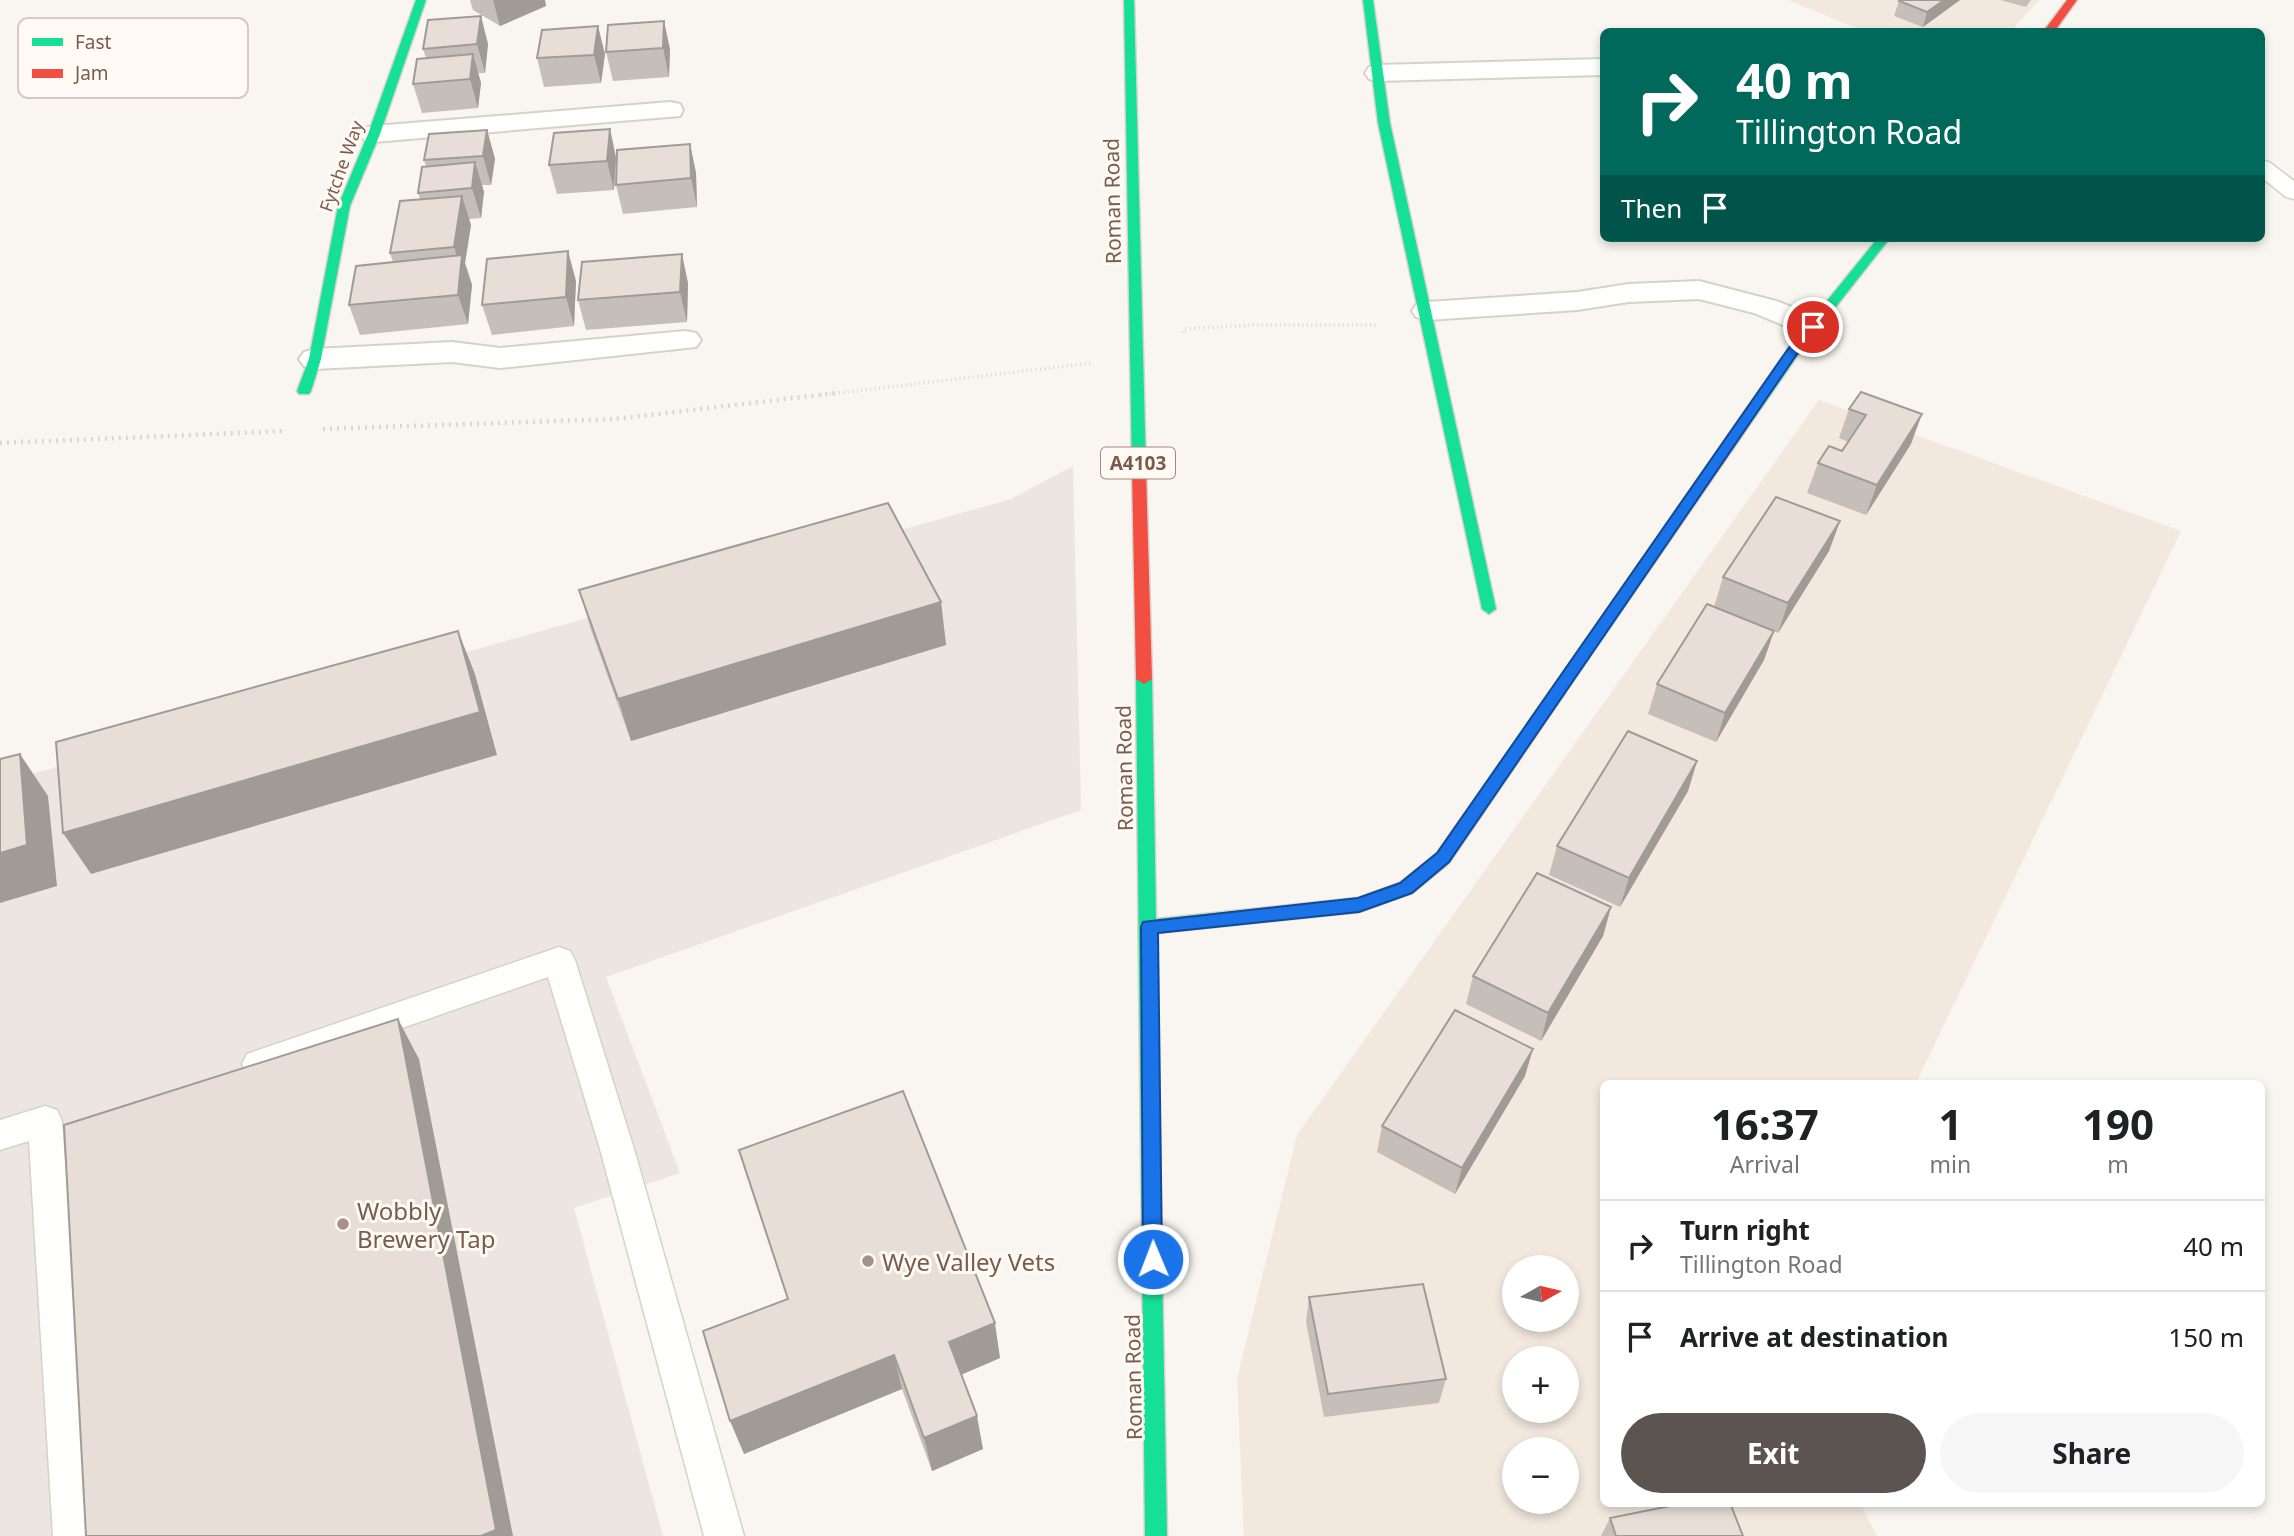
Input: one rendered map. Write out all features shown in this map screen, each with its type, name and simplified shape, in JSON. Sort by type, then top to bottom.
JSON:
[{"type":"street","name":"Fytche Way","points":[[304,391],[314,359],[344,205],[374,134],[421,0]]},
{"type":"street","name":"Roman Road","points":[[1129,0],[1149,927],[1156,1536]]},
{"type":"street","points":[[1368,0],[1384,123],[1489,609]]},
{"type":"street","points":[[2054,28],[2072,0]]},
{"type":"street","points":[[1378,73],[1600,67]]},
{"type":"street","points":[[374,134],[670,110]]},
{"type":"street","points":[[1149,927],[1359,905],[1406,888],[1443,858],[1793,352],[1881,242]]},
{"type":"street","points":[[1428,318],[1629,293],[1699,290],[1765,307],[1813,327]]},
{"type":"street","points":[[314,359],[452,352],[500,358],[685,340]]},
{"type":"lane","points":[[2265,170],[2294,192]]},
{"type":"lane","points":[[230,1074],[559,960],[617,1149],[724,1536]]},
{"type":"lane","points":[[0,1135],[45,1121],[73,1536]]},
{"type":"path","points":[[1184,342],[1184,329],[1428,318]]},
{"type":"path","points":[[310,430],[615,419],[1102,361]]},
{"type":"path","points":[[0,443],[296,430]]},
{"type":"shaded area","points":[[1788,0],[2039,0],[2014,28],[1857,28]]},
{"type":"shaded area","points":[[1819,400],[2181,531],[1917,1080],[1600,1080],[1600,1507],[1862,1507],[1877,1536],[1244,1536],[1237,1379],[1297,1135]]},
{"type":"shaded area","points":[[1073,466],[1081,810],[606,977],[680,1173],[574,1208],[663,1536],[0,1536],[0,783],[1011,499]]},
{"type":"building","points":[[1900,0],[1944,0],[1927,12]]},
{"type":"building","points":[[481,16],[477,44],[423,49],[428,20]]},
{"type":"building","points":[[664,21],[663,48],[606,52],[608,25]]},
{"type":"building","points":[[598,26],[594,55],[537,58],[542,30]]},
{"type":"building","points":[[473,54],[470,79],[413,84],[417,59]]},
{"type":"building","points":[[610,129],[607,161],[549,165],[554,133]]},
{"type":"building","points":[[487,130],[483,156],[424,160],[429,134]]},
{"type":"building","points":[[690,144],[691,178],[616,185],[617,150]]},
{"type":"building","points":[[475,162],[472,188],[418,193],[422,167]]},
{"type":"building","points":[[462,196],[454,247],[390,253],[400,201]]},
{"type":"building","points":[[568,251],[566,297],[482,305],[487,259]]},
{"type":"building","points":[[682,254],[680,292],[578,300],[582,262]]},
{"type":"building","points":[[462,255],[458,295],[349,305],[356,266]]},
{"type":"building","points":[[1861,392],[1922,414],[1877,485],[1818,463],[1829,446],[1842,451],[1866,415],[1849,409]]},
{"type":"building","points":[[1776,497],[1840,521],[1788,603],[1723,577]]},
{"type":"building","points":[[888,503],[941,602],[618,699],[579,590]]},
{"type":"building","points":[[1707,604],[1774,631],[1725,713],[1657,684]]},
{"type":"building","points":[[458,631],[480,712],[63,833],[56,742]]},
{"type":"building","points":[[1628,731],[1697,761],[1629,878],[1557,846]]},
{"type":"building","points":[[20,754],[27,845],[0,853],[0,759]]},
{"type":"building","points":[[1537,873],[1611,907],[1548,1013],[1473,976]]},
{"type":"building","points":[[1455,1010],[1533,1049],[1462,1168],[1382,1126]]},
{"type":"building","points":[[398,1019],[496,1530],[481,1536],[86,1536],[64,1125]]},
{"type":"building","name":"Wye Valley Vets","points":[[903,1091],[995,1323],[949,1342],[977,1416],[924,1438],[894,1355],[730,1421],[703,1331],[788,1299],[739,1150]]},
{"type":"building","points":[[1423,1284],[1446,1379],[1328,1394],[1309,1297]]},
{"type":"building","points":[[1665,1507],[1732,1507],[1743,1536],[1616,1536],[1610,1518]]},
{"type":"traffic: fast","points":[[304,391],[315,359],[344,206],[374,134],[421,0]]},
{"type":"traffic: fast","points":[[1129,0],[1139,471]]},
{"type":"traffic: fast","points":[[1368,0],[1384,123],[1489,609]]},
{"type":"traffic: fast","points":[[1734,437],[1793,352],[1881,242]]},
{"type":"traffic: fast","points":[[1144,679],[1156,1536]]},
{"type":"traffic: fast","points":[[1149,927],[1359,905],[1406,888],[1443,858],[1557,693]]},
{"type":"traffic: jam","points":[[2051,28],[2072,0]]},
{"type":"traffic: jam","points":[[1557,693],[1734,437]]},
{"type":"traffic: jam","points":[[1139,471],[1144,679]]},
{"type":"place","name":"Wobbly Brewery Tap","points":[[343,1224]]},
{"type":"place","name":"Wye Valley Vets","points":[[868,1261]]},
{"type":"route","points":[[1153,1259],[1149,927],[1359,905],[1406,888],[1443,858],[1793,352],[1813,327]]}]
